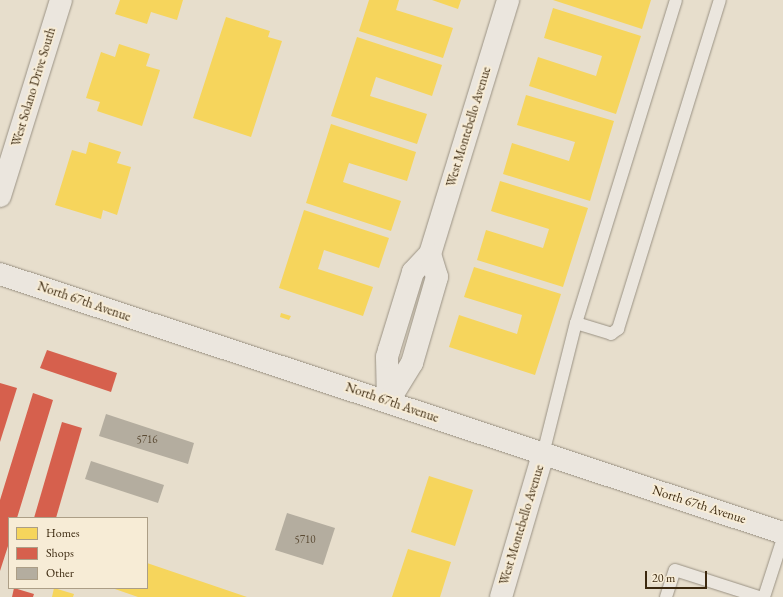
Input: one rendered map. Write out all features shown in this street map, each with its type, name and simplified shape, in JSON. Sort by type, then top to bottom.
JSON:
[{"type":"main road","name":"West Solano Drive South","points":[[0,196],[61,0]]},
{"type":"main road","name":"West Montebello Avenue","points":[[388,402],[388,354],[413,272],[430,254],[508,0]]},
{"type":"main road","name":"North 67th Avenue","points":[[0,274],[783,533]]},
{"type":"main road","name":"West Montebello Avenue","points":[[501,597],[543,454]]},
{"type":"lane","points":[[543,454],[576,323],[676,0]]},
{"type":"lane","points":[[576,323],[611,334],[618,329],[720,0]]},
{"type":"lane","points":[[764,597],[783,538]]},
{"type":"lane","points":[[666,597],[675,570],[730,593],[758,597]]},
{"type":"building: Homes","points":[[120,0],[183,0],[177,20],[151,12],[147,24],[115,14]]},
{"type":"building: Homes","points":[[369,0],[399,0],[396,10],[453,28],[443,58],[359,31]]},
{"type":"building: Homes","points":[[432,0],[461,0],[458,9]]},
{"type":"building: Homes","points":[[553,0],[651,0],[642,29]]},
{"type":"building: Homes","points":[[553,8],[641,36],[616,114],[529,86],[538,57],[596,76],[602,56],[544,38]]},
{"type":"building: Homes","points":[[226,17],[270,31],[268,37],[282,41],[251,137],[193,118]]},
{"type":"building: Homes","points":[[357,37],[442,65],[432,96],[376,77],[370,96],[427,114],[417,144],[331,116]]},
{"type":"building: Homes","points":[[119,44],[150,54],[146,66],[160,70],[142,126],[97,111],[100,102],[86,98],[101,52],[115,57]]},
{"type":"building: Homes","points":[[526,95],[614,121],[590,201],[503,174],[512,143],[569,161],[575,142],[517,125]]},
{"type":"building: Homes","points":[[331,124],[416,152],[407,181],[349,163],[343,182],[401,201],[391,231],[306,203]]},
{"type":"building: Homes","points":[[89,142],[121,152],[117,163],[131,167],[117,215],[103,210],[101,219],[55,205],[72,150],[86,154]]},
{"type":"building: Homes","points":[[500,181],[588,208],[563,287],[477,260],[486,230],[543,248],[549,229],[491,211]]},
{"type":"building: Homes","points":[[304,210],[389,238],[379,268],[324,250],[318,269],[373,287],[363,316],[279,288]]},
{"type":"building: Homes","points":[[474,267],[561,294],[535,375],[449,347],[459,315],[517,334],[522,315],[464,297]]},
{"type":"building: Homes","points":[[281,313],[291,316],[289,320],[280,317]]},
{"type":"building: Homes","points":[[429,476],[473,490],[455,546],[411,532]]},
{"type":"building: Homes","points":[[408,549],[451,562],[440,597],[392,597]]},
{"type":"building: Homes","points":[[148,563],[247,597],[138,597],[115,589],[148,589]]},
{"type":"building: Homes","points":[[54,589],[74,594],[73,597],[52,597]]},
{"type":"building: Shops","points":[[47,350],[117,373],[111,392],[40,368]]},
{"type":"building: Shops","points":[[0,383],[17,388],[0,442]]},
{"type":"building: Shops","points":[[33,393],[53,400],[17,517],[8,517],[8,546],[0,571],[0,500]]},
{"type":"building: Shops","points":[[62,422],[82,428],[56,517],[34,517]]},
{"type":"building: Shops","points":[[14,589],[34,594],[33,597],[12,597]]},
{"type":"building: Other","points":[[106,414],[194,443],[188,464],[99,436]]},
{"type":"building: Other","points":[[91,461],[164,485],[158,503],[85,479]]},
{"type":"building: Other","points":[[287,513],[335,528],[323,565],[275,550]]}]
